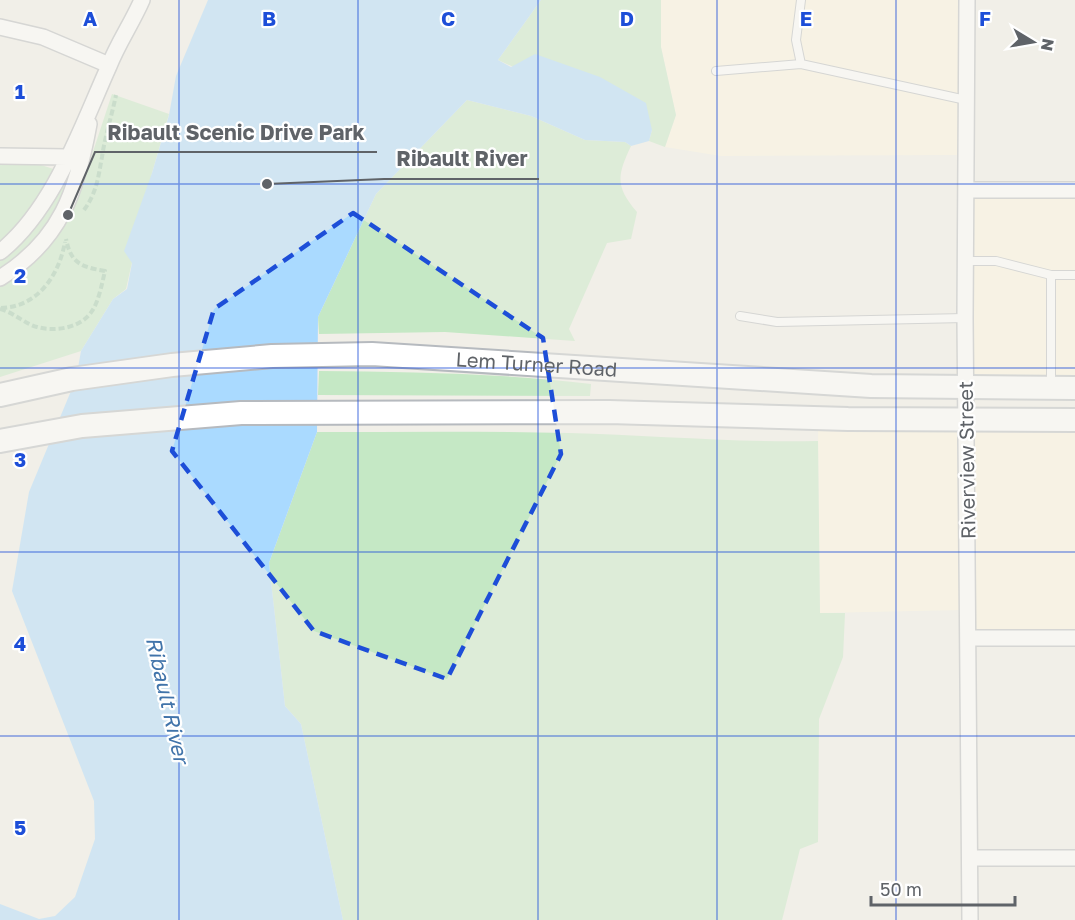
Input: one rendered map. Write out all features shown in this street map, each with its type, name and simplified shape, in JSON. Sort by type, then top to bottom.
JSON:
[{"type":"main road","name":"Lem Turner Road","points":[[0,396],[72,379],[172,365],[272,356],[372,354],[871,386],[1075,388]]},
{"type":"main road","points":[[0,441],[82,426],[241,413],[609,411],[968,421],[1075,420]]},
{"type":"street","points":[[0,252],[22,232],[41,208],[92,109],[109,65],[142,0]]},
{"type":"street","name":"Riverview Street","points":[[967,0],[965,318],[968,421],[970,920]]},
{"type":"street","points":[[0,27],[43,37],[109,65]]},
{"type":"street","points":[[0,278],[18,267],[36,249],[69,202],[81,171],[92,109]]},
{"type":"street","points":[[0,156],[67,157]]},
{"type":"street","points":[[967,190],[1075,190]]},
{"type":"street","points":[[969,638],[1075,638]]},
{"type":"street","points":[[970,858],[1075,858]]},
{"type":"lane","points":[[801,0],[796,40],[801,64]]},
{"type":"lane","points":[[716,71],[801,64],[966,100]]},
{"type":"lane","points":[[966,261],[996,261],[1051,276],[1075,275]]},
{"type":"lane","points":[[1051,276],[1051,388]]},
{"type":"lane","points":[[740,316],[777,322],[965,318]]},
{"type":"path","points":[[82,212],[95,196],[117,93]]},
{"type":"path","points":[[0,309],[27,301],[46,287],[58,269],[69,232]]},
{"type":"path","points":[[0,309],[16,314],[35,327],[57,330],[76,325],[92,311],[105,271],[84,267],[76,261],[69,253],[66,239]]},
{"type":"highlighted area","points":[[353,213],[543,338],[561,454],[447,679],[314,631],[172,451],[214,309]]},
{"type":"shaded area","points":[[661,0],[959,0],[959,155],[721,156],[665,147],[676,115],[661,47]]},
{"type":"shaded area","points":[[958,197],[1075,197],[1075,376],[956,376]]},
{"type":"shaded area","points":[[818,426],[938,431],[1075,431],[1075,631],[978,631],[962,610],[820,613]]},
{"type":"green space","points":[[541,0],[661,0],[661,47],[676,115],[665,147],[649,141],[652,130],[498,60]]},
{"type":"green space","points":[[112,94],[169,114],[152,173],[126,289],[113,299],[81,351],[0,377],[0,165],[38,164],[84,179]]},
{"type":"green space","points":[[467,100],[531,116],[585,140],[625,142],[631,146],[620,180],[625,195],[637,212],[631,239],[607,243],[569,329],[575,341],[445,332],[319,334],[318,317],[376,194]]},
{"type":"green space","points":[[319,371],[489,375],[591,384],[590,396],[318,395]]},
{"type":"green space","points":[[317,432],[537,432],[756,441],[818,441],[820,613],[845,613],[843,657],[819,719],[818,842],[800,849],[782,920],[343,920],[301,724],[285,706],[269,563]]},
{"type":"water","points":[[208,0],[541,0],[498,60],[511,67],[535,54],[600,77],[646,103],[652,130],[649,141],[631,146],[625,142],[585,140],[531,116],[467,100],[376,194],[318,317],[317,432],[269,563],[285,706],[301,724],[343,920],[0,920],[0,904],[39,919],[55,916],[75,897],[95,839],[94,801],[12,591],[29,492],[76,379],[81,351],[113,299],[127,289],[132,263],[124,251],[152,173],[169,115],[176,76]]},
{"type":"place","name":"Ribault River","points":[[267,184]]},
{"type":"place","name":"Ribault Scenic Drive Park","points":[[68,215]]}]
